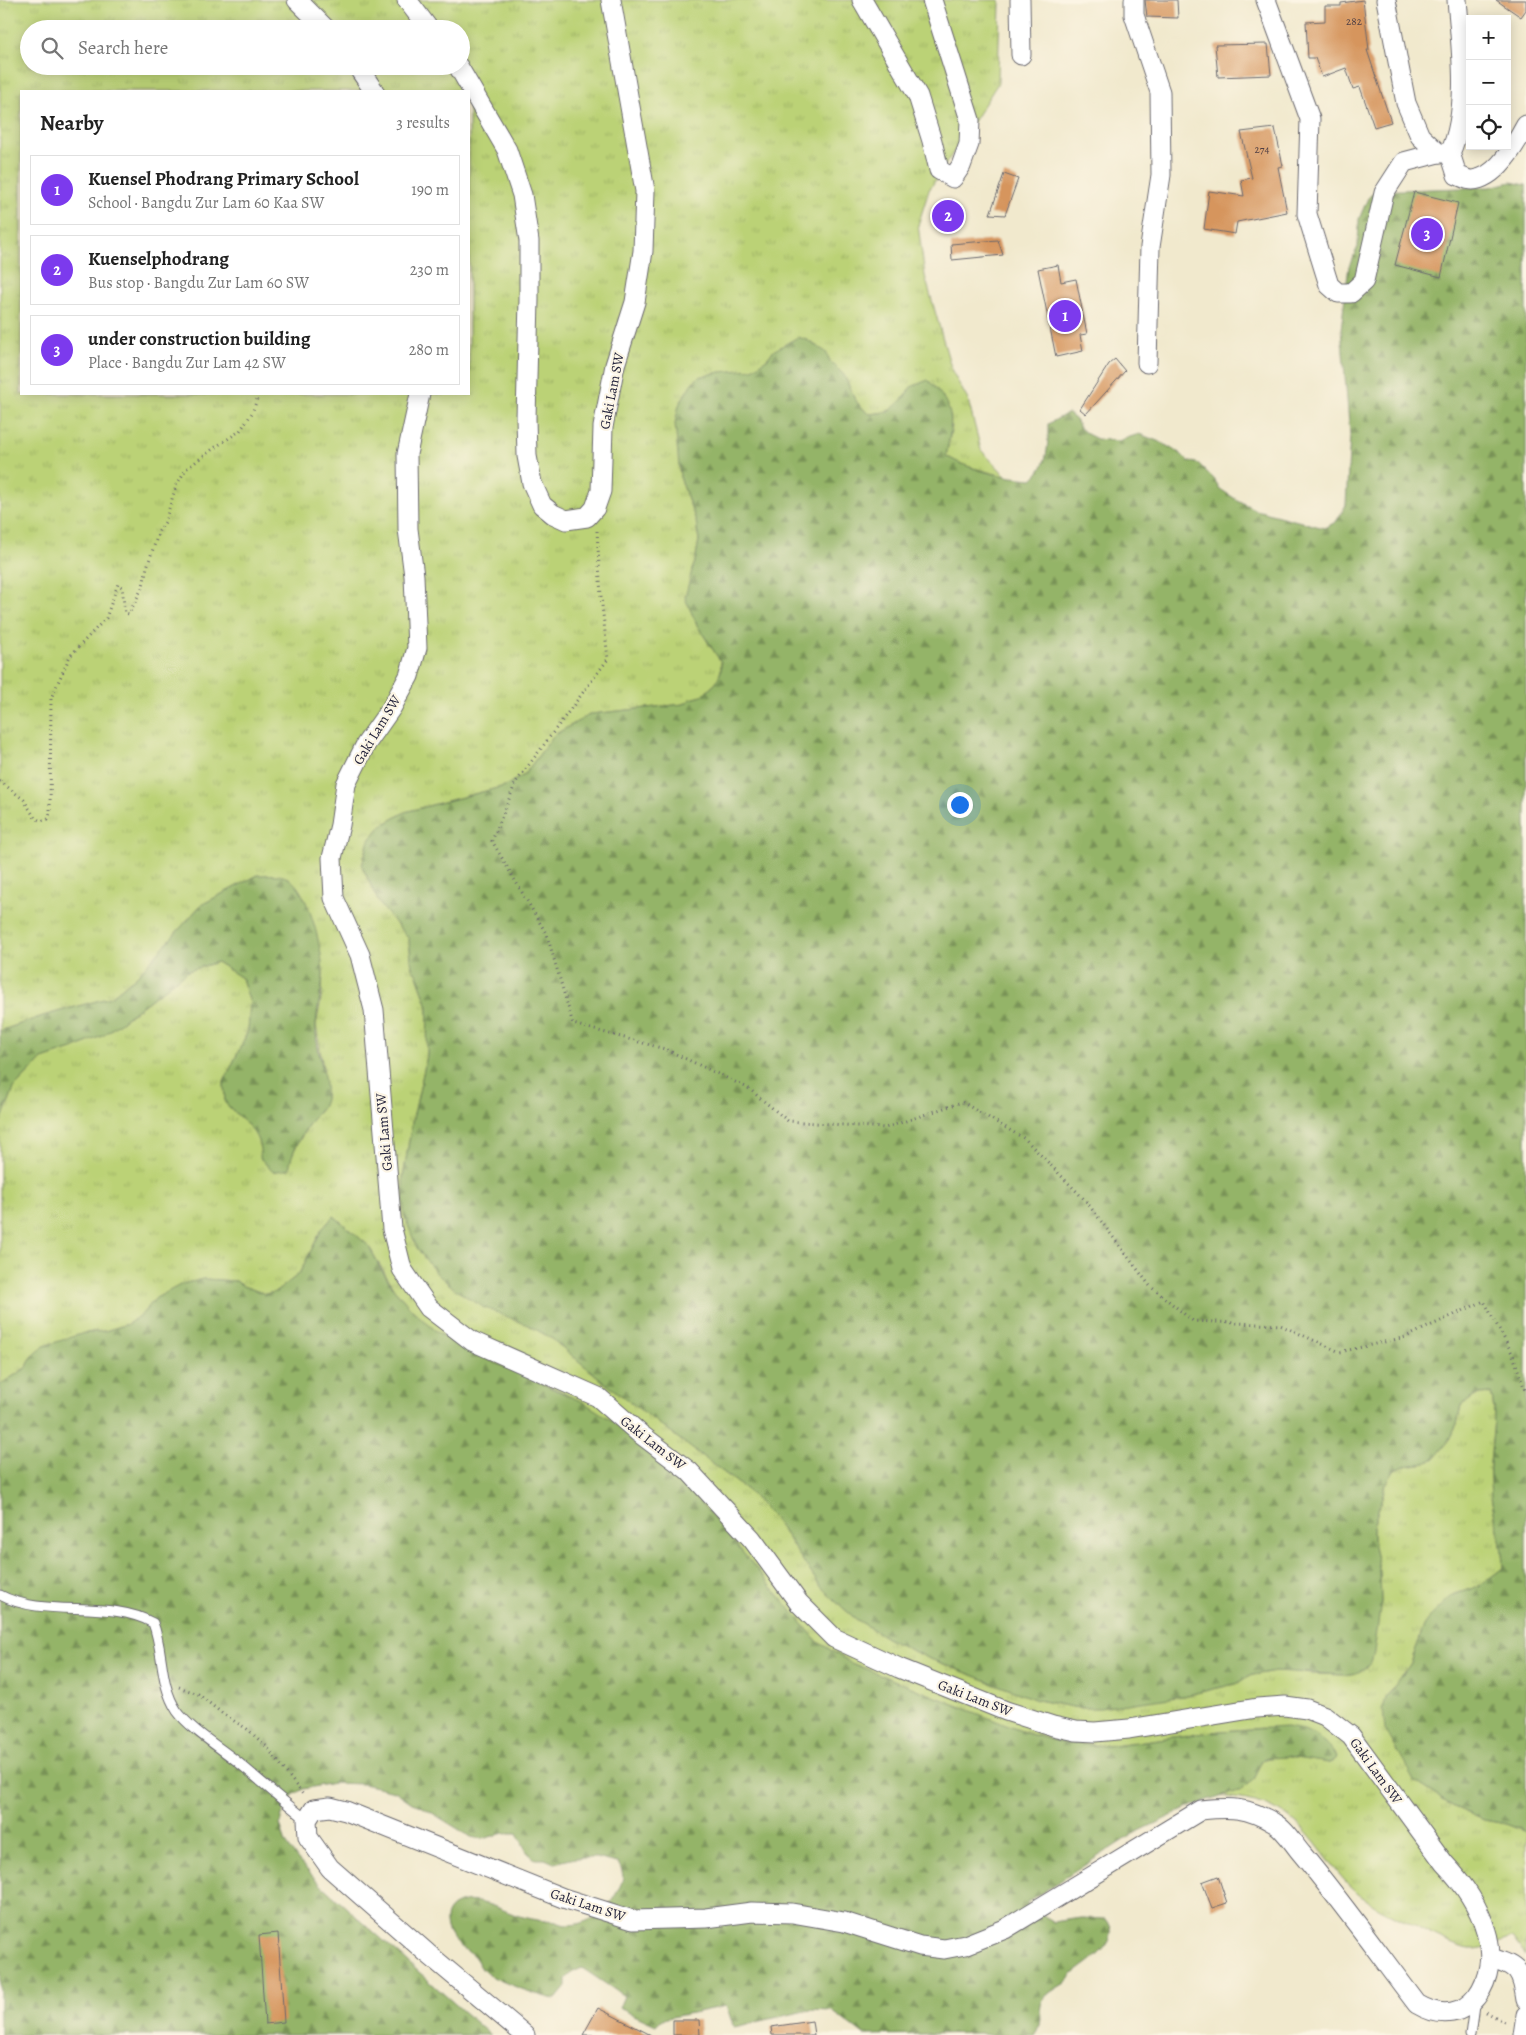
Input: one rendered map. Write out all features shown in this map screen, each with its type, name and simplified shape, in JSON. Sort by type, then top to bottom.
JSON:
[{"type":"street","points":[[297,0],[317,20]]},
{"type":"street","points":[[406,0],[422,20]]},
{"type":"street","name":"Gaki Lam SW","points":[[595,508],[601,491],[603,427],[615,365],[635,302],[643,251],[645,212],[645,190],[611,0]]},
{"type":"street","points":[[862,0],[918,96],[939,170],[953,178],[961,166],[969,144],[970,120],[932,0]]},
{"type":"street","points":[[1020,0],[1021,54]]},
{"type":"street","points":[[1134,0],[1134,15],[1160,92],[1161,175],[1150,247],[1147,363]]},
{"type":"street","points":[[1266,0],[1310,119],[1307,214],[1329,285],[1338,294],[1351,293],[1364,281],[1384,193],[1404,162],[1444,153],[1454,145],[1462,87],[1462,56],[1457,0]]},
{"type":"street","points":[[1386,0],[1406,103],[1420,136],[1444,153],[1457,175],[1470,180],[1486,178],[1513,149],[1526,125]]},
{"type":"street","points":[[363,75],[373,90]]},
{"type":"street","points":[[463,75],[507,150],[522,195],[529,242],[530,300],[526,418],[527,456],[532,483],[542,505],[553,514],[566,520],[587,517],[595,508]]},
{"type":"street","name":"Gaki Lam SW","points":[[310,1815],[330,1807],[362,1817],[563,1898],[633,1920],[706,1918],[752,1912],[792,1913],[844,1922],[920,1946],[944,1949],[965,1945],[1005,1930],[1201,1810],[1229,1807],[1252,1812],[1277,1824],[1333,1892],[1417,2004],[1426,2012],[1440,2019],[1452,2018],[1474,2006],[1487,1984],[1490,1958],[1487,1931],[1463,1882],[1444,1863],[1351,1736],[1332,1720],[1307,1709],[1271,1706],[1129,1729],[1076,1731],[1053,1726],[1006,1710],[898,1668],[834,1638],[799,1602],[752,1539],[689,1471],[639,1433],[598,1398],[472,1341],[429,1308],[402,1270],[392,1229],[374,1010],[360,955],[334,898],[332,858],[340,825],[346,784],[366,744],[392,707],[409,676],[417,648],[414,576],[408,529],[408,454],[420,395]]},
{"type":"street","points":[[310,1815],[308,1837],[330,1868],[525,2035]]},
{"type":"street","points":[[1490,1958],[1509,1962],[1517,1969],[1526,2000]]},
{"type":"lane","points":[[0,1595],[7,1599],[41,1606],[138,1615],[153,1623],[159,1636],[164,1682],[177,1711],[201,1734],[310,1815]]},
{"type":"lane","points":[[1470,2035],[1474,2006]]},
{"type":"path","points":[[0,781],[24,800],[35,818],[41,821],[48,819],[50,813],[51,698],[70,656],[106,618],[118,584],[122,587],[125,613],[129,614],[143,586],[147,566],[159,531],[165,522],[176,486],[186,469],[240,431],[252,413],[259,395]]},
{"type":"path","points":[[595,508],[601,596],[608,659],[516,782],[492,841],[547,935],[573,1024],[666,1049],[748,1088],[788,1121],[885,1128],[962,1102],[1025,1139],[1085,1200],[1150,1286],[1193,1321],[1280,1326],[1340,1352],[1406,1337],[1484,1302],[1513,1355],[1526,1393]]},
{"type":"path","points":[[164,1682],[198,1694],[223,1714],[248,1729],[267,1747],[310,1815]]},
{"type":"path","points":[[1474,2006],[1524,2027]]},
{"type":"green space","points":[[0,0],[1000,0],[998,83],[929,190],[918,225],[925,276],[952,371],[968,400],[981,450],[1007,477],[962,465],[946,456],[952,426],[911,387],[894,408],[868,414],[855,400],[844,375],[830,361],[825,352],[773,351],[764,362],[755,368],[706,375],[691,384],[680,477],[696,521],[699,540],[692,570],[697,625],[721,662],[721,671],[716,683],[702,696],[691,699],[684,704],[591,714],[554,735],[524,775],[505,786],[405,812],[381,826],[369,840],[362,866],[379,903],[409,939],[412,968],[417,975],[428,1006],[427,1056],[412,1123],[403,1178],[530,1326],[551,1338],[609,1386],[747,1490],[774,1518],[820,1586],[856,1619],[890,1640],[928,1658],[1037,1700],[1078,1708],[1183,1696],[1235,1684],[1253,1675],[1275,1671],[1345,1675],[1356,1673],[1371,1662],[1381,1602],[1380,1572],[1373,1543],[1373,1527],[1385,1487],[1394,1470],[1404,1466],[1427,1463],[1447,1443],[1457,1424],[1461,1405],[1480,1394],[1491,1393],[1494,1416],[1490,1464],[1491,1491],[1503,1558],[1503,1568],[1479,1586],[1453,1595],[1424,1626],[1411,1663],[1386,1698],[1415,1782],[1454,1807],[1484,1820],[1506,1824],[1526,1832],[1526,1956],[1513,1938],[1486,1947],[1469,1949],[1460,1947],[1411,1925],[1357,1893],[1339,1874],[1307,1833],[1288,1816],[1264,1804],[1219,1796],[1242,1788],[1250,1782],[1258,1767],[1266,1759],[1288,1756],[1329,1763],[1336,1758],[1334,1753],[1262,1728],[1220,1731],[1106,1746],[1064,1743],[1026,1733],[851,1663],[818,1642],[700,1502],[644,1445],[559,1390],[466,1350],[436,1331],[412,1310],[394,1289],[369,1247],[334,1216],[322,1229],[299,1274],[276,1292],[265,1294],[243,1286],[236,1281],[204,1279],[156,1298],[143,1313],[128,1324],[105,1331],[84,1333],[31,1358],[27,1367],[0,1385],[0,1124],[14,1088],[42,1059],[72,1049],[104,1035],[188,971],[217,962],[242,978],[250,1003],[248,1031],[224,1082],[225,1103],[255,1132],[261,1149],[289,1169],[290,1158],[309,1123],[322,1108],[325,1098],[323,1068],[316,1025],[322,994],[323,973],[316,933],[258,875],[201,905],[137,976],[111,997],[43,1016],[0,1031]]},
{"type":"green space","points":[[1511,182],[1526,185],[1526,1832],[1506,1824],[1484,1820],[1454,1807],[1415,1782],[1385,1729],[1383,1709],[1386,1698],[1411,1663],[1424,1626],[1430,1617],[1453,1595],[1479,1586],[1503,1568],[1503,1558],[1491,1491],[1490,1464],[1494,1416],[1491,1393],[1480,1394],[1461,1405],[1457,1424],[1447,1443],[1435,1458],[1427,1463],[1404,1466],[1394,1470],[1385,1487],[1373,1527],[1373,1543],[1380,1572],[1381,1602],[1374,1653],[1371,1662],[1365,1669],[1345,1675],[1275,1671],[1253,1675],[1235,1684],[1183,1696],[1100,1708],[1078,1708],[1037,1700],[928,1658],[890,1640],[856,1619],[834,1600],[820,1586],[774,1518],[747,1490],[609,1386],[551,1338],[530,1326],[483,1307],[456,1290],[436,1273],[417,1248],[404,1215],[403,1178],[412,1123],[427,1056],[428,1006],[417,975],[412,968],[409,939],[379,903],[362,866],[369,840],[381,826],[405,812],[505,786],[524,775],[554,735],[591,714],[684,704],[691,699],[702,696],[716,683],[721,671],[721,662],[697,625],[685,598],[699,540],[696,521],[680,477],[675,423],[679,405],[691,384],[699,377],[720,372],[753,369],[768,358],[773,351],[798,337],[807,340],[826,352],[830,361],[844,375],[855,400],[868,414],[888,412],[903,399],[911,387],[928,380],[944,399],[950,415],[951,424],[946,456],[966,466],[998,475],[1032,479],[1045,461],[1048,424],[1068,413],[1076,420],[1080,428],[1097,439],[1118,441],[1139,434],[1160,442],[1181,454],[1188,461],[1199,464],[1214,479],[1220,489],[1256,510],[1324,528],[1336,522],[1346,505],[1350,435],[1341,329],[1349,266],[1358,247],[1359,219],[1368,198],[1375,191],[1490,187]]},
{"type":"green space","points":[[258,875],[280,875],[296,884],[308,907],[313,922],[322,965],[323,975],[316,1033],[325,1080],[325,1099],[299,1140],[289,1169],[273,1172],[260,1158],[258,1141],[250,1127],[225,1103],[224,1082],[248,1031],[250,1003],[242,978],[217,962],[188,971],[104,1035],[72,1049],[42,1059],[14,1088],[0,1124],[0,1031],[43,1016],[111,997],[137,976],[201,905]]},
{"type":"green space","points":[[334,1216],[369,1246],[394,1289],[412,1310],[436,1331],[466,1350],[583,1402],[619,1425],[644,1445],[700,1502],[818,1642],[851,1663],[1026,1733],[1064,1743],[1106,1746],[1220,1731],[1286,1727],[1304,1730],[1315,1735],[1330,1747],[1336,1758],[1329,1763],[1288,1757],[1266,1758],[1262,1761],[1252,1780],[1242,1790],[1192,1806],[1133,1834],[1026,1903],[1053,1922],[1081,1918],[1106,1919],[1111,1935],[1097,1956],[1046,1996],[1041,2005],[1039,2025],[1034,2035],[988,2035],[979,2033],[864,2035],[832,2011],[810,2010],[734,2027],[726,2006],[662,2019],[656,2025],[619,2008],[624,1996],[582,1968],[573,1972],[566,1979],[566,1987],[556,1999],[519,1988],[485,1972],[474,1956],[454,1940],[447,1929],[446,1916],[449,1911],[453,1906],[460,1903],[475,1902],[532,1919],[566,1925],[582,1923],[602,1912],[616,1894],[623,1878],[618,1863],[596,1858],[575,1858],[554,1863],[545,1859],[535,1859],[527,1852],[517,1833],[504,1833],[482,1839],[471,1837],[395,1791],[363,1784],[333,1783],[303,1789],[293,1795],[282,1815],[280,1825],[286,1843],[297,1859],[322,1886],[490,2035],[0,2035],[0,1385],[27,1367],[31,1358],[44,1346],[84,1333],[105,1331],[128,1324],[143,1313],[156,1298],[182,1284],[204,1279],[236,1281],[243,1286],[265,1294],[276,1292],[299,1274],[322,1229]]},
{"type":"building","points":[[1145,0],[1177,0],[1178,18],[1147,17]]},
{"type":"building","points":[[1363,0],[1369,50],[1367,50],[1391,122],[1374,127],[1360,87],[1353,89],[1346,68],[1322,77],[1315,58],[1308,58],[1306,22],[1325,21],[1325,6],[1341,6],[1341,3]]},
{"type":"building","points":[[1496,0],[1526,0],[1526,10],[1521,17]]},
{"type":"building","points":[[1268,44],[1271,75],[1218,77],[1215,45]]},
{"type":"building","points":[[1275,128],[1283,166],[1278,167],[1287,212],[1237,222],[1235,234],[1204,229],[1209,191],[1244,196],[1241,180],[1252,178],[1241,132]]},
{"type":"building","points":[[1004,174],[1018,179],[1005,215],[990,214]]},
{"type":"building","points":[[1414,192],[1458,203],[1441,277],[1395,265]]},
{"type":"building","points":[[998,240],[1003,255],[952,260],[951,244]]},
{"type":"building","points":[[1058,265],[1061,282],[1076,279],[1087,334],[1080,335],[1083,351],[1056,357],[1038,269]]},
{"type":"building","points":[[1115,359],[1125,371],[1086,414],[1080,409],[1109,364]]},
{"type":"building","points":[[1218,1876],[1227,1903],[1212,1908],[1202,1882]]},
{"type":"building","points":[[278,1933],[284,2022],[265,2024],[259,1935]]},
{"type":"building","points":[[598,2008],[651,2035],[583,2035]]},
{"type":"building","points":[[673,2020],[699,2020],[700,2035],[673,2035]]},
{"type":"building","points":[[812,2021],[814,2035],[772,2035],[771,2027]]},
{"type":"place","name":"Kuenselphodrang","points":[[948,216]]},
{"type":"place","name":"under construction building","points":[[1427,234]]},
{"type":"place","name":"Kuensel Phodrang Primary School","points":[[1065,316]]}]
